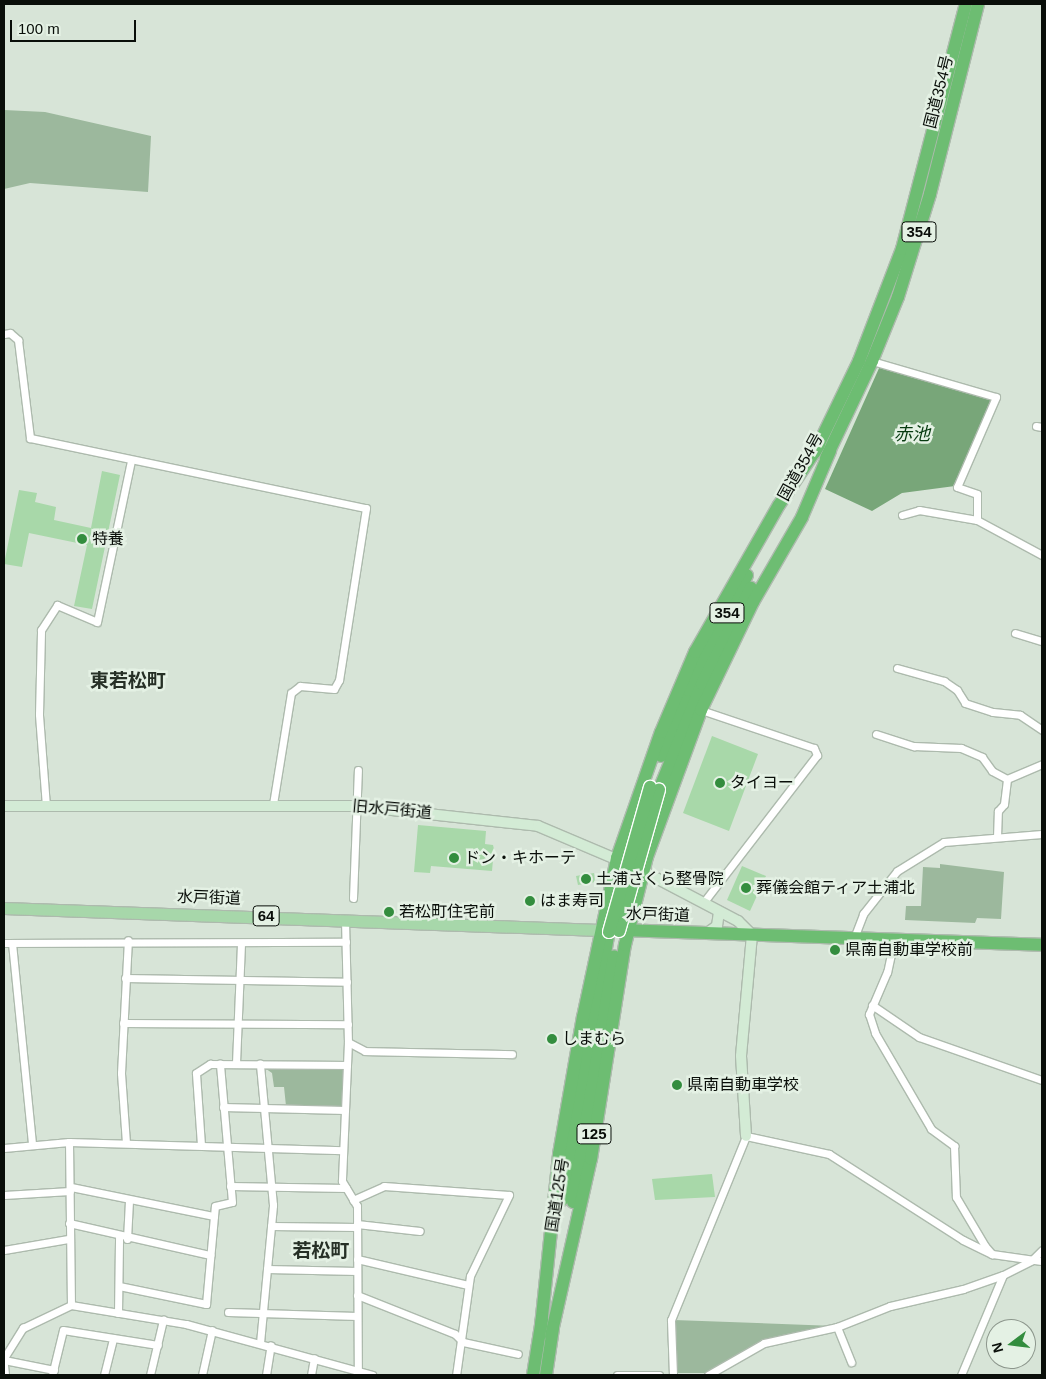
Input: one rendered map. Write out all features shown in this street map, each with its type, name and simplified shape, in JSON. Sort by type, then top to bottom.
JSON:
[{"type":"highway","name":"国道354号","points":[[824,448],[902,249],[966,4]]},
{"type":"highway","name":"国道354号","points":[[614,931],[654,789],[705,655],[872,362],[925,212],[978,4]]},
{"type":"highway","points":[[614,931],[643,872],[701,710],[753,602],[802,517],[824,448]]},
{"type":"highway","points":[[614,931],[617,858],[661,732],[695,652],[779,505],[824,448]]},
{"type":"highway","name":"水戸街道","points":[[614,931],[1042,945]]},
{"type":"highway","name":"国道125号","points":[[533,1375],[614,931]]},
{"type":"highway","name":"125","points":[[541,1326],[560,1154],[614,931]]},
{"type":"highway","name":"125","points":[[552,1336],[591,1160],[614,931]]},
{"type":"highway","name":"国道125号","points":[[546,1375],[599,1011]]},
{"type":"main road","name":"水戸街道","points":[[4,908],[614,931]]},
{"type":"street","points":[[4,334],[10,333],[18,340],[30,438],[131,461],[366,508],[339,680],[334,688],[300,686],[291,693],[273,804]]},
{"type":"street","points":[[872,362],[996,397],[957,487],[977,494],[977,520]]},
{"type":"street","points":[[46,806],[39,714],[41,630],[57,605],[97,622],[131,461]]},
{"type":"street","points":[[902,515],[918,510],[977,520],[1042,555]]},
{"type":"street","points":[[1015,633],[1042,641]]},
{"type":"street","points":[[896,668],[944,681],[966,703],[993,712],[1020,715],[1042,730]]},
{"type":"street","points":[[701,710],[814,748],[817,755],[703,903]]},
{"type":"street","points":[[876,734],[914,746],[962,748],[982,758],[992,771],[1007,779]]},
{"type":"street","points":[[1007,779],[1042,764]]},
{"type":"street","points":[[353,898],[355,806],[358,770]]},
{"type":"street","points":[[997,837],[998,811],[1004,804],[1007,779]]},
{"type":"street","name":"旧水戸街道","points":[[4,806],[273,804],[355,806],[538,826],[617,858],[745,925],[752,935]]},
{"type":"street","points":[[854,938],[863,914],[902,866],[952,839],[1042,834]]},
{"type":"street","points":[[707,933],[717,926],[720,912]]},
{"type":"street","points":[[345,920],[348,1042],[342,1181],[353,1200],[357,1226],[358,1371]]},
{"type":"street","points":[[673,1375],[671,1320],[746,1136],[741,1056],[752,935]]},
{"type":"street","points":[[32,1145],[8,943],[128,940],[241,943],[346,942]]},
{"type":"street","points":[[126,1143],[121,1073],[128,940]]},
{"type":"street","points":[[894,940],[888,972],[869,1014],[875,1033],[931,1129],[954,1146],[956,1197],[970,1226],[992,1254]]},
{"type":"street","points":[[236,1063],[241,943]]},
{"type":"street","points":[[125,978],[347,982]]},
{"type":"street","points":[[872,1005],[919,1037],[1042,1080]]},
{"type":"street","points":[[123,1023],[237,1026],[348,1024]]},
{"type":"street","points":[[348,1042],[365,1051],[512,1054]]},
{"type":"street","points":[[200,1145],[196,1073],[210,1064],[347,1065]]},
{"type":"street","points":[[119,1286],[206,1304],[215,1206],[232,1202],[220,1064]]},
{"type":"street","points":[[260,1064],[271,1187],[271,1226],[260,1343]]},
{"type":"street","points":[[224,1107],[345,1110]]},
{"type":"street","points":[[746,1136],[829,1154],[963,1240],[992,1254],[1042,1261]]},
{"type":"street","points":[[69,1142],[68,1239],[71,1305]]},
{"type":"street","points":[[4,1148],[69,1142],[343,1150]]},
{"type":"street","points":[[230,1186],[346,1188]]},
{"type":"street","points":[[353,1200],[384,1186],[509,1195],[468,1285],[463,1342],[456,1375]]},
{"type":"street","points":[[4,1195],[70,1189],[214,1216]]},
{"type":"street","points":[[118,1313],[123,1238],[129,1200]]},
{"type":"street","points":[[69,1223],[123,1238],[210,1255]]},
{"type":"street","points":[[271,1226],[357,1226],[420,1231]]},
{"type":"street","points":[[4,1250],[68,1239]]},
{"type":"street","points":[[708,1375],[764,1343],[837,1327],[890,1306],[1003,1274],[1032,1260],[1042,1250]]},
{"type":"street","points":[[357,1259],[468,1285]]},
{"type":"street","points":[[267,1270],[357,1271]]},
{"type":"street","points":[[961,1375],[1003,1274]]},
{"type":"street","points":[[357,1295],[455,1334],[463,1342],[518,1354]]},
{"type":"street","points":[[158,1345],[63,1330],[53,1372],[4,1359],[23,1328],[71,1305],[212,1330],[271,1345],[372,1375]]},
{"type":"street","points":[[228,1312],[357,1316]]},
{"type":"street","points":[[150,1375],[163,1320]]},
{"type":"street","points":[[837,1327],[851,1362]]},
{"type":"street","points":[[202,1375],[212,1330]]},
{"type":"street","points":[[104,1375],[113,1338]]},
{"type":"street","points":[[266,1375],[271,1345]]},
{"type":"street","points":[[311,1375],[314,1358]]},
{"type":"street","points":[[4,1364],[5,1375]]},
{"type":"street","points":[[617,1375],[659,1375]]},
{"type":"shaded area","points":[[4,110],[45,112],[151,136],[148,192],[30,183],[4,189]]},
{"type":"shaded area","points":[[940,864],[1004,872],[1001,919],[977,918],[975,923],[905,920],[906,906],[921,906],[923,867],[940,868]]},
{"type":"shaded area","points":[[262,1066],[345,1067],[343,1108],[286,1106],[284,1087],[274,1087],[272,1073]]},
{"type":"shaded area","points":[[674,1320],[835,1326],[763,1340],[706,1373],[674,1373]]},
{"type":"water","name":"赤池","points":[[880,366],[994,398],[955,486],[902,493],[872,511],[825,489]]},
{"type":"building","name":"特養","points":[[102,471],[120,475],[92,609],[74,606],[87,545],[29,533],[22,567],[4,564],[19,490],[37,493],[35,502],[56,507],[54,520],[91,528]]},
{"type":"building","name":"タイヨー","points":[[712,736],[758,754],[729,831],[683,813]]},
{"type":"building","name":"ドン・キホーテ","points":[[418,825],[486,831],[485,844],[493,845],[494,849],[492,871],[431,866],[430,873],[414,872]]},
{"type":"building","name":"葬儀会館ティア土浦北","points":[[742,866],[766,876],[750,911],[727,900]]},
{"type":"building","name":"土浦さくら整骨院","points":[[594,873],[595,882],[578,885],[576,876]]},
{"type":"building","points":[[712,1174],[715,1197],[655,1200],[652,1179]]},
{"type":"place","name":"特養","points":[[82,539]]},
{"type":"place","name":"タイヨー","points":[[720,783]]},
{"type":"place","name":"ドン・キホーテ","points":[[454,858]]},
{"type":"place","name":"土浦さくら整骨院","points":[[586,879]]},
{"type":"place","name":"葬儀会館ティア土浦北","points":[[746,888]]},
{"type":"place","name":"はま寿司","points":[[530,901]]},
{"type":"place","name":"若松町住宅前","points":[[389,912]]},
{"type":"place","name":"県南自動車学校前","points":[[835,950]]},
{"type":"place","name":"しまむら","points":[[552,1039]]},
{"type":"place","name":"県南自動車学校","points":[[677,1085]]},
{"type":"district","name":"東若松町","points":[[128,681]]},
{"type":"district","name":"若松町","points":[[321,1251]]}]
